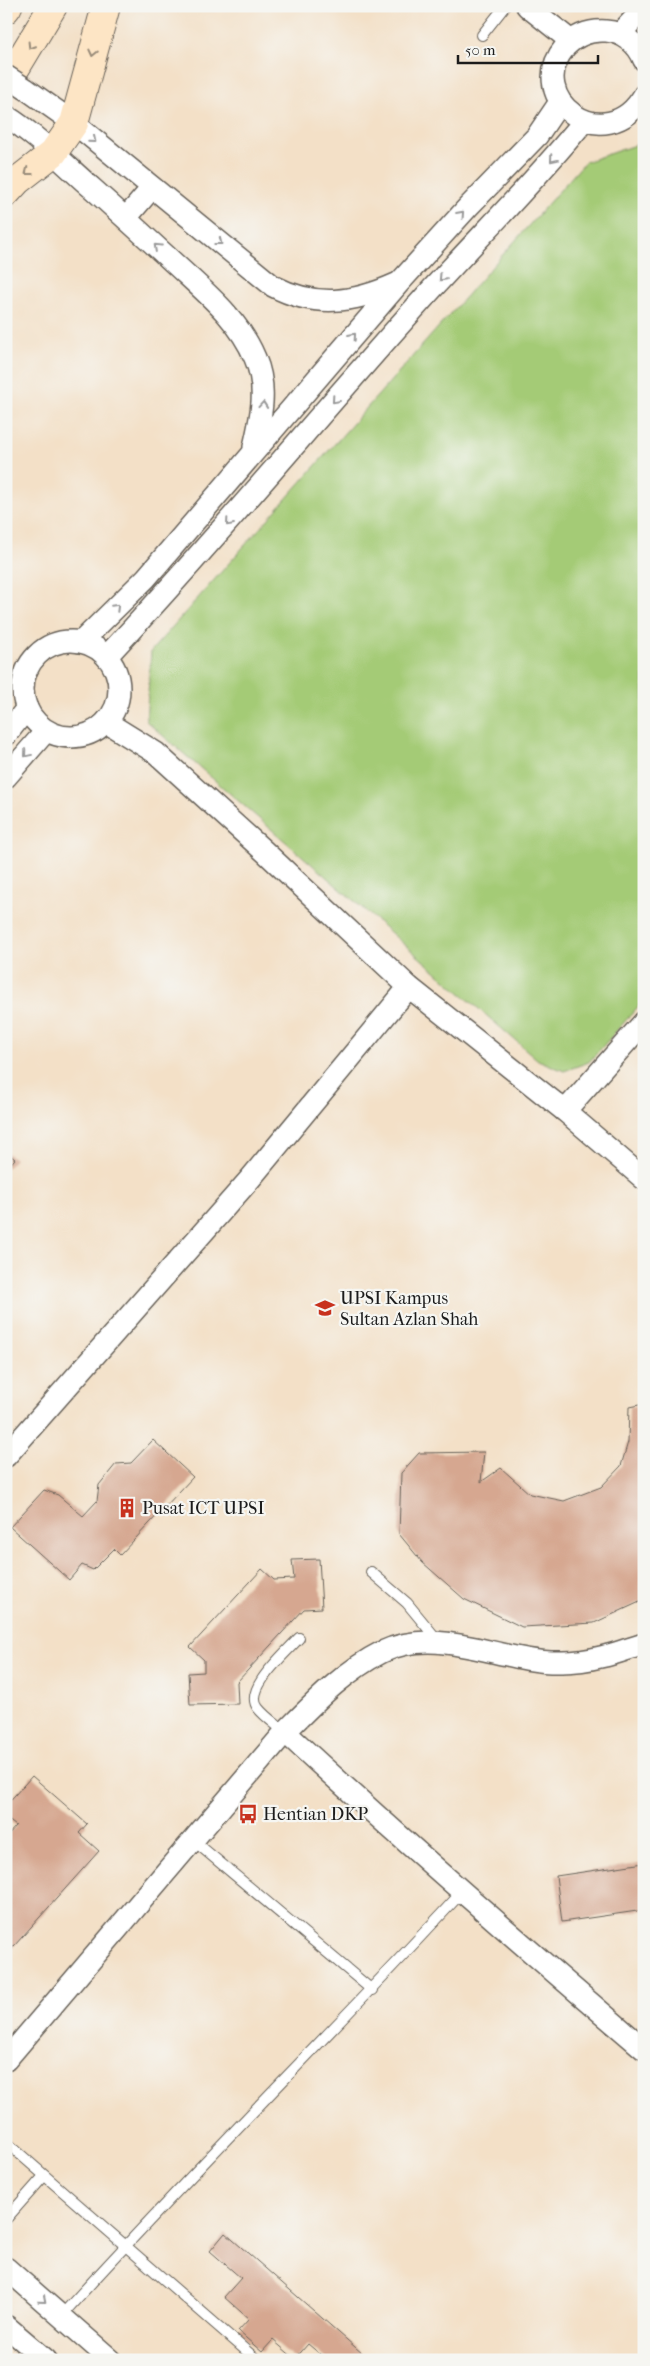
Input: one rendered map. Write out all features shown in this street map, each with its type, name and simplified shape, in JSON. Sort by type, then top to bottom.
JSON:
[{"type":"main road","points":[[6,10],[8,6]]},
{"type":"main road","points":[[16,86],[53,6]]},
{"type":"main road","points":[[6,193],[17,181],[53,154],[74,124],[106,6]]},
{"type":"street","points":[[526,6],[571,41]]},
{"type":"street","points":[[620,34],[644,8]]},
{"type":"street","points":[[642,105],[626,117],[612,122],[598,124],[584,121],[570,113],[560,102],[554,86],[554,69],[560,54],[571,41],[582,34],[595,31],[608,31],[620,34],[636,46],[643,56]]},
{"type":"street","points":[[6,76],[16,86],[74,124],[273,286],[293,297],[315,300],[342,300],[374,294],[399,283]]},
{"type":"street","points":[[81,642],[146,578],[399,283],[468,207],[538,136],[560,102]]},
{"type":"street","points":[[8,117],[126,218],[215,300],[243,332],[256,360],[264,392],[262,416],[253,452]]},
{"type":"street","points":[[107,656],[201,555],[422,301],[550,163],[584,121]]},
{"type":"street","points":[[126,218],[152,189]]},
{"type":"street","points":[[81,642],[107,656],[115,668],[119,682],[117,703],[106,722],[93,732],[78,737],[61,736],[46,730],[32,717],[23,696],[23,683],[27,670],[34,659],[55,644],[81,642]]},
{"type":"street","points":[[6,735],[27,708]]},
{"type":"street","points":[[106,722],[156,753],[409,987],[565,1111],[644,1179]]},
{"type":"street","points":[[6,777],[46,730]]},
{"type":"street","points":[[6,1456],[250,1179],[409,987]]},
{"type":"street","points":[[565,1111],[644,1022]]},
{"type":"street","points":[[6,2060],[284,1732],[331,1686],[382,1652],[410,1643],[440,1643],[468,1646],[514,1657],[562,1662],[608,1656],[644,1644]]},
{"type":"street","points":[[284,1732],[462,1892],[644,2048]]},
{"type":"street","points":[[6,2268],[111,2360]]},
{"type":"street","points":[[6,2326],[46,2360]]},
{"type":"lane","points":[[482,35],[505,6]]},
{"type":"lane","points":[[371,1572],[407,1603],[440,1643]]},
{"type":"lane","points":[[284,1732],[257,1708],[253,1699],[256,1687],[299,1638]]},
{"type":"lane","points":[[193,1840],[372,1990]]},
{"type":"lane","points":[[61,2316],[125,2246],[372,1990],[462,1892]]},
{"type":"lane","points":[[6,2142],[257,2360]]},
{"type":"lane","points":[[6,2219],[44,2176]]},
{"type":"green space","points":[[644,142],[644,1000],[589,1062],[564,1071],[538,1060],[146,721],[151,651],[585,162]]},
{"type":"building","points":[[6,1152],[15,1159],[6,1169]]},
{"type":"building","points":[[644,1404],[644,1600],[594,1623],[522,1627],[464,1599],[422,1562],[399,1534],[401,1473],[419,1453],[484,1452],[481,1482],[501,1468],[530,1494],[564,1501],[601,1487],[621,1466],[628,1442],[629,1407]]},
{"type":"building","name":"Pusat ICT UPSI","points":[[153,1440],[193,1477],[120,1555],[114,1549],[93,1570],[82,1565],[69,1580],[10,1527],[44,1490],[58,1495],[83,1516],[97,1501],[99,1485],[116,1464],[131,1463]]},
{"type":"building","points":[[319,1559],[322,1608],[304,1609],[237,1682],[238,1704],[190,1705],[188,1673],[204,1672],[204,1660],[190,1647],[262,1569],[274,1580],[294,1579],[292,1560]]},
{"type":"building","points":[[32,1776],[87,1824],[79,1833],[99,1851],[6,1955],[6,1837],[16,1826],[6,1818],[6,1805]]},
{"type":"building","points":[[644,1863],[644,1910],[562,1922],[556,1876]]},
{"type":"building","points":[[225,2233],[363,2354],[358,2360],[327,2360],[308,2344],[295,2359],[273,2340],[262,2352],[238,2331],[249,2319],[224,2297],[241,2278],[210,2251]]},
{"type":"place","name":"UPSI Kampus Sultan Azlan Shah","points":[[325,1308]]},
{"type":"place","name":"Pusat ICT UPSI","points":[[127,1508]]},
{"type":"place","name":"Hentian DKP","points":[[248,1814]]}]
